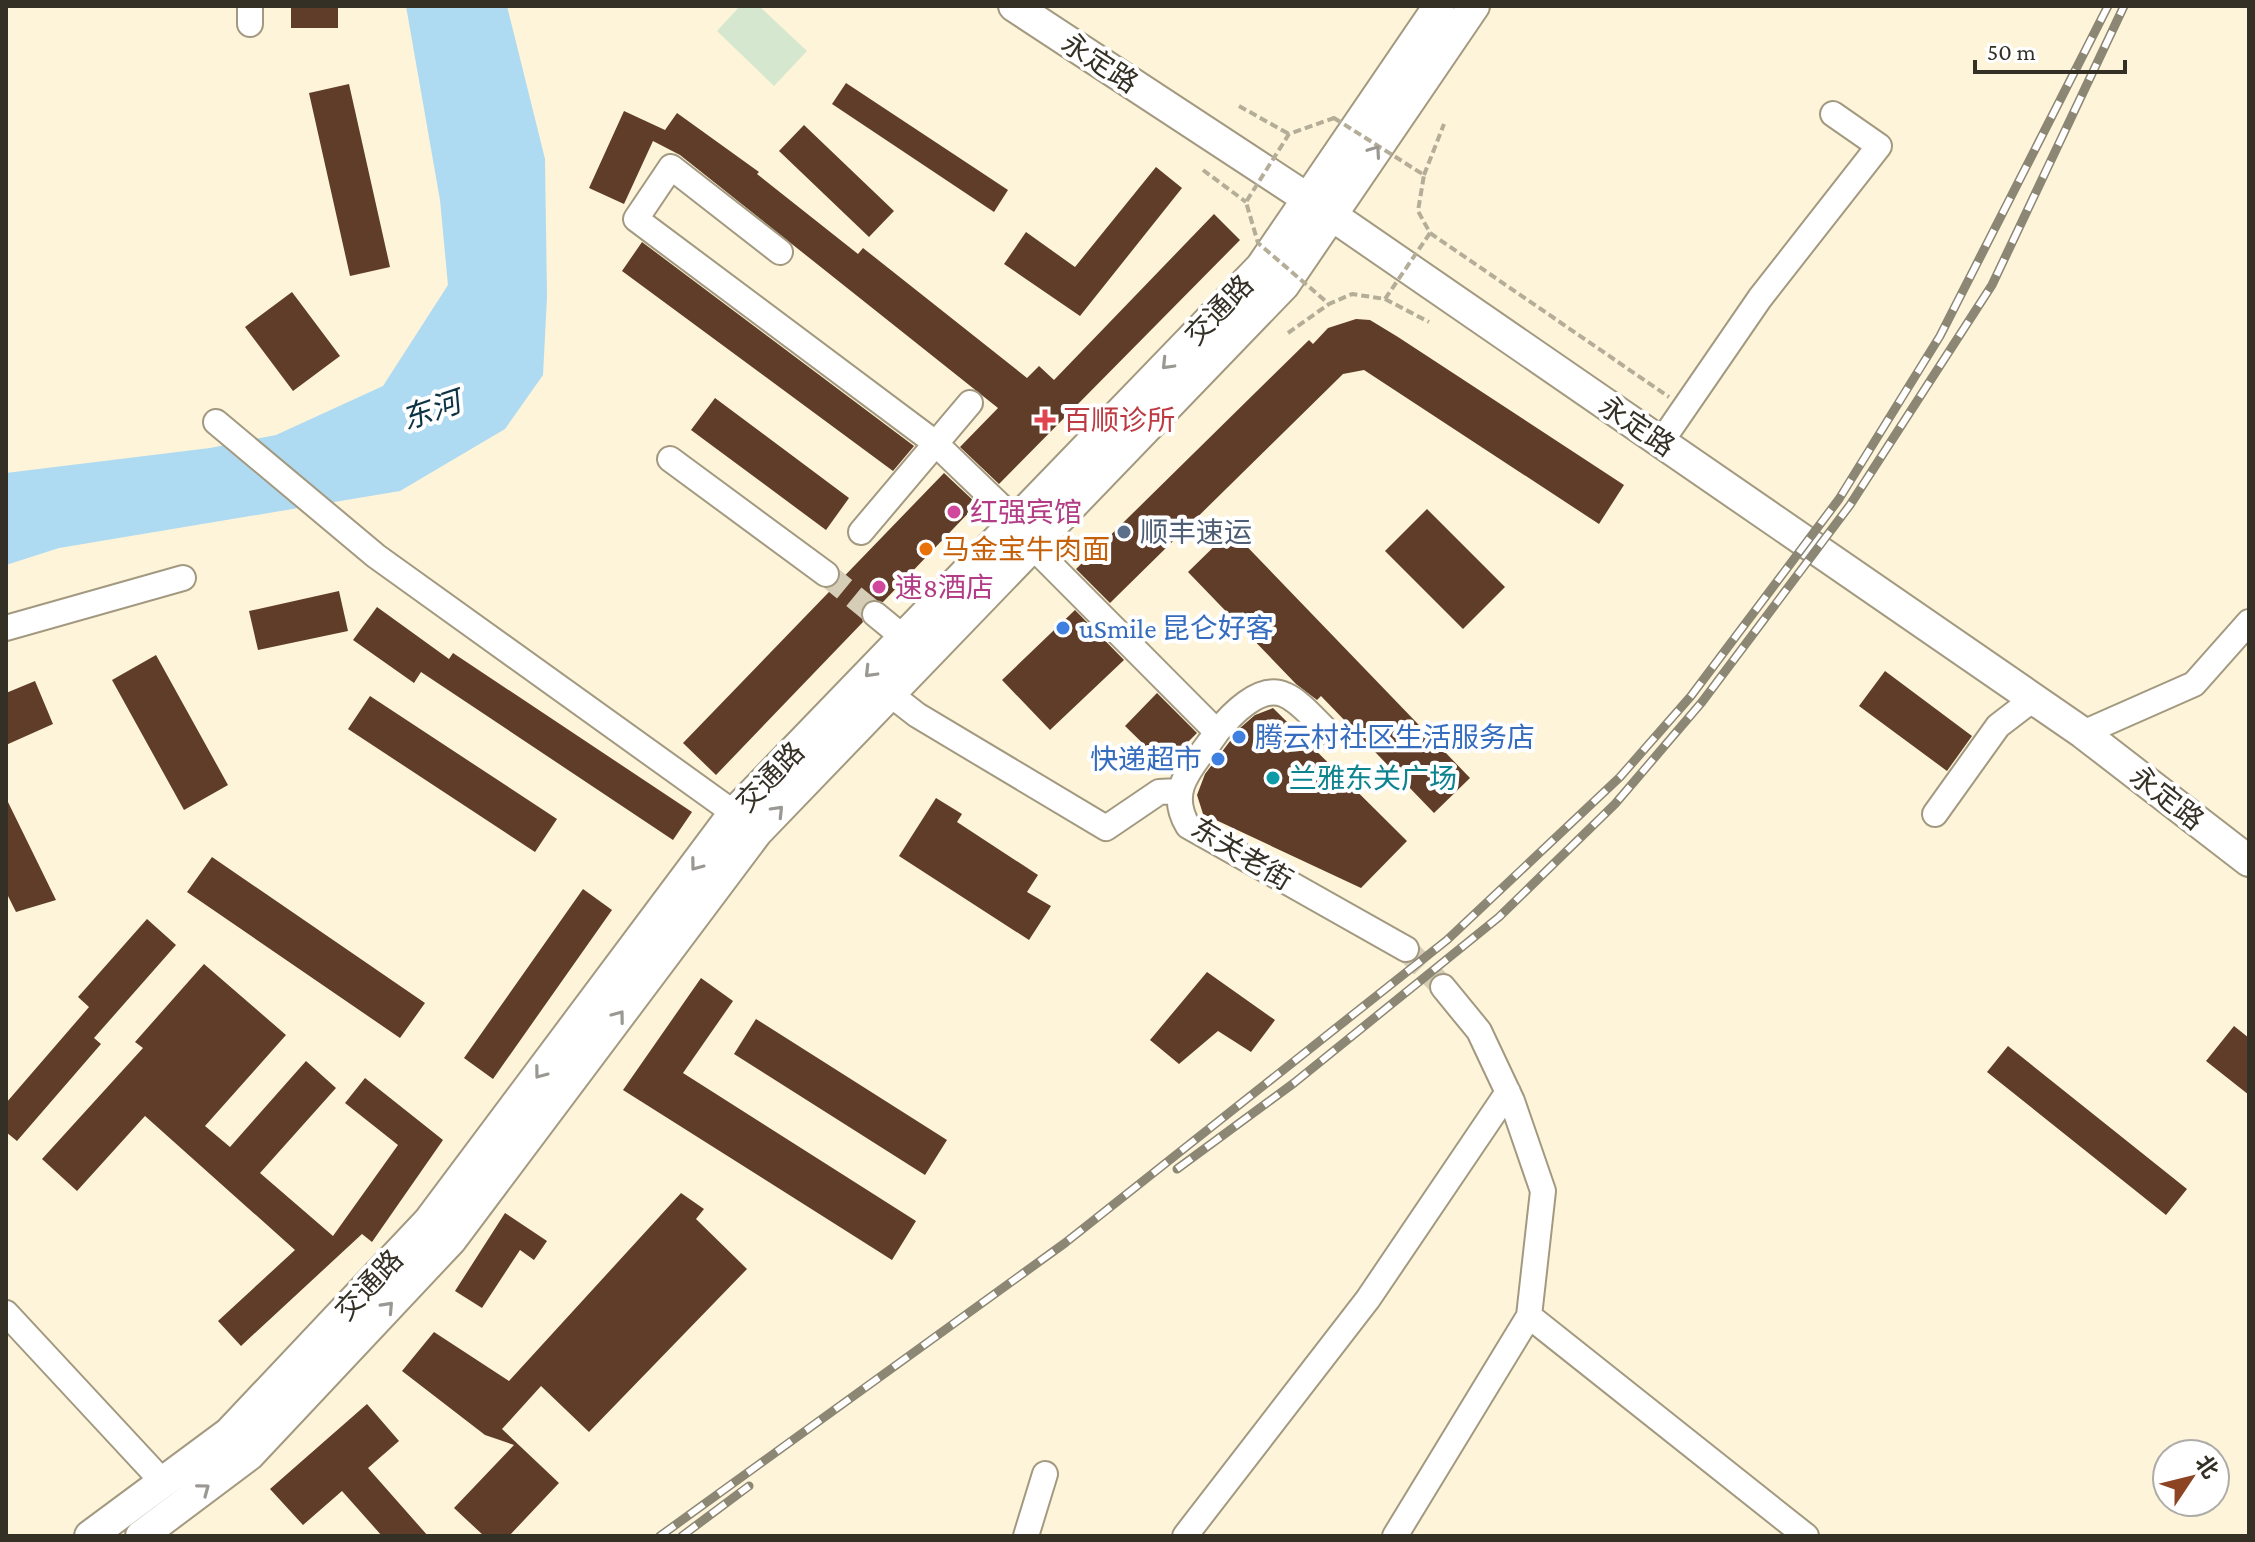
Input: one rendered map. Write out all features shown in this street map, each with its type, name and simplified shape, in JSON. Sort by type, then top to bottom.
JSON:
[{"type":"main road","name":"永定路","points":[[1014,6],[1320,208],[2083,733],[2249,861]]},
{"type":"main road","name":"交通路","points":[[141,1536],[249,1455],[451,1240],[757,832],[1284,285],[1320,208],[1439,6]]},
{"type":"main road","name":"交通路","points":[[90,1536],[229,1433],[429,1221],[734,813],[1320,208],[1474,6]]},
{"type":"street","points":[[1661,442],[1760,298],[1879,146],[1833,114]]},
{"type":"street","points":[[780,252],[671,167],[636,219],[934,442],[1016,521]]},
{"type":"street","points":[[861,532],[970,403]]},
{"type":"street","points":[[216,422],[376,556],[734,813]]},
{"type":"street","points":[[670,459],[826,574]]},
{"type":"street","points":[[1033,547],[1217,732]]},
{"type":"street","points":[[6,628],[183,578]]},
{"type":"street","points":[[875,614],[903,637]]},
{"type":"street","points":[[2083,733],[2194,684],[2249,622]]},
{"type":"street","name":"东关老街","points":[[1328,732],[1285,695],[1270,692],[1235,710],[1217,732],[1178,791],[1177,808],[1188,826],[1406,949]]},
{"type":"street","points":[[890,694],[917,715],[1106,828],[1159,792],[1178,791]]},
{"type":"street","points":[[1935,814],[1998,726],[2033,699]]},
{"type":"street","points":[[1395,1536],[1529,1316],[1543,1191],[1508,1092],[1479,1031],[1443,987]]},
{"type":"street","points":[[1185,1536],[1368,1299],[1508,1092]]},
{"type":"street","points":[[6,1313],[163,1482]]},
{"type":"street","points":[[1529,1316],[1806,1536]]},
{"type":"street","points":[[1026,1536],[1045,1474]]},
{"type":"path","points":[[1239,106],[1289,134]]},
{"type":"path","points":[[1246,202],[1289,134],[1334,118],[1424,175]]},
{"type":"path","points":[[1444,124],[1424,175],[1418,211],[1430,233],[1670,397]]},
{"type":"path","points":[[1203,170],[1246,202],[1258,243],[1329,304]]},
{"type":"path","points":[[1385,299],[1430,233]]},
{"type":"path","points":[[1288,333],[1329,304],[1352,294],[1385,299],[1429,322]]},
{"type":"green space","points":[[740,6],[759,6],[807,51],[774,86],[717,31]]},
{"type":"water","name":"东河","points":[[406,6],[507,6],[545,159],[547,297],[543,375],[505,429],[400,491],[59,548],[6,565],[6,473],[210,448],[276,435],[383,386],[448,285],[440,200]]},
{"type":"building","points":[[291,6],[338,6],[338,28],[291,28]]},
{"type":"building","points":[[846,83],[1008,190],[994,212],[832,104]]},
{"type":"building","points":[[349,84],[390,267],[350,276],[309,93]]},
{"type":"building","points":[[624,111],[665,130],[677,113],[759,172],[757,174],[858,254],[863,248],[1027,378],[1039,366],[1054,380],[1214,214],[1240,240],[999,484],[960,447],[998,408],[680,155],[653,141],[624,204],[589,188]]},
{"type":"building","points":[[804,125],[894,211],[869,237],[779,151]]},
{"type":"building","points":[[1156,167],[1182,188],[1080,316],[1004,264],[1026,232],[1075,267]]},
{"type":"building","points":[[642,242],[914,446],[893,471],[622,271]]},
{"type":"building","points":[[292,292],[340,356],[293,391],[245,327]]},
{"type":"building","points":[[1356,319],[1370,320],[1398,337],[1624,485],[1599,524],[1364,370],[1343,374],[1110,603],[1076,569],[1309,340],[1313,344],[1328,328]]},
{"type":"building","points":[[715,398],[849,498],[826,530],[691,430]]},
{"type":"building","points":[[944,473],[977,504],[883,602],[870,600],[864,604],[860,612],[863,622],[716,775],[683,743]]},
{"type":"building","points":[[1427,509],[1505,587],[1463,629],[1385,551]]},
{"type":"building","points":[[1231,530],[1470,778],[1434,813],[1321,696],[1317,700],[1296,684],[1188,572]]},
{"type":"building","points":[[339,591],[348,631],[258,650],[249,611]]},
{"type":"building","points":[[377,607],[449,659],[453,653],[692,812],[673,840],[421,672],[414,683],[353,640]]},
{"type":"building","points":[[1075,610],[1124,660],[1050,730],[1002,680]]},
{"type":"building","points":[[156,655],[228,785],[184,810],[112,680]]},
{"type":"building","points":[[1885,671],[1972,736],[1947,771],[1859,706]]},
{"type":"building","points":[[35,681],[53,724],[6,745],[6,693]]},
{"type":"building","points":[[1157,693],[1197,733],[1165,765],[1125,726]]},
{"type":"building","points":[[370,696],[557,819],[535,852],[348,729]]},
{"type":"building","name":"兰雅东关广场","points":[[1273,708],[1407,841],[1361,888],[1203,814],[1197,795],[1205,774],[1240,728],[1255,715]]},
{"type":"building","points":[[6,798],[56,900],[16,912],[6,892]]},
{"type":"building","points":[[936,798],[962,814],[957,822],[1038,875],[1027,892],[1051,906],[1029,940],[899,856]]},
{"type":"building","points":[[212,857],[425,1003],[400,1038],[187,892]]},
{"type":"building","points":[[583,889],[612,910],[493,1079],[464,1058]]},
{"type":"building","points":[[147,919],[176,945],[94,1038],[101,1044],[17,1141],[6,1132],[6,1103],[89,1007],[78,997]]},
{"type":"building","points":[[204,964],[286,1035],[205,1126],[230,1147],[306,1061],[336,1088],[260,1173],[333,1236],[398,1145],[345,1103],[365,1078],[443,1140],[372,1242],[362,1234],[241,1346],[218,1321],[295,1250],[145,1116],[77,1191],[42,1159],[143,1048],[135,1042]]},
{"type":"building","points":[[1207,972],[1275,1020],[1251,1052],[1218,1031],[1179,1064],[1150,1040]]},
{"type":"building","points":[[701,978],[733,1001],[683,1073],[916,1221],[892,1260],[623,1090]]},
{"type":"building","points":[[756,1019],[947,1140],[925,1175],[734,1054]]},
{"type":"building","points":[[2234,1026],[2249,1038],[2249,1095],[2206,1061]]},
{"type":"building","points":[[2008,1046],[2187,1189],[2166,1215],[1987,1072]]},
{"type":"building","points":[[681,1193],[704,1209],[696,1219],[747,1269],[589,1432],[541,1386],[502,1429],[559,1483],[509,1536],[484,1536],[454,1508],[514,1445],[485,1435],[402,1371],[434,1332],[509,1381]]},
{"type":"building","points":[[505,1213],[547,1241],[534,1260],[520,1250],[482,1308],[455,1291]]},
{"type":"building","points":[[367,1404],[399,1441],[368,1468],[428,1536],[382,1536],[342,1491],[303,1525],[270,1489]]},
{"type":"tunnel","points":[[826,574],[875,614]]},
{"type":"tunnel","points":[[1406,949],[1443,987]]},
{"type":"railway","points":[[660,1536],[1065,1243],[1447,940],[1620,777],[1691,696],[1839,499],[1940,336],[2108,6]]},
{"type":"railway","points":[[1177,1169],[1294,1083],[1499,917],[1615,804],[1702,702],[1850,505],[1992,285],[2124,6]]},
{"type":"railway","points":[[682,1536],[749,1486]]},
{"type":"place","name":"百顺诊所","points":[[1045,420]]},
{"type":"place","name":"红强宾馆","points":[[954,512]]},
{"type":"place","name":"顺丰速运","points":[[1124,532]]},
{"type":"place","name":"马金宝牛肉面","points":[[926,549]]},
{"type":"place","name":"速8酒店","points":[[879,587]]},
{"type":"place","name":"uSmile 昆仑好客","points":[[1063,628]]},
{"type":"place","name":"腾云村社区生活服务店","points":[[1239,737]]},
{"type":"place","name":"快递超市","points":[[1218,759]]},
{"type":"place","name":"兰雅东关广场","points":[[1273,778]]}]
